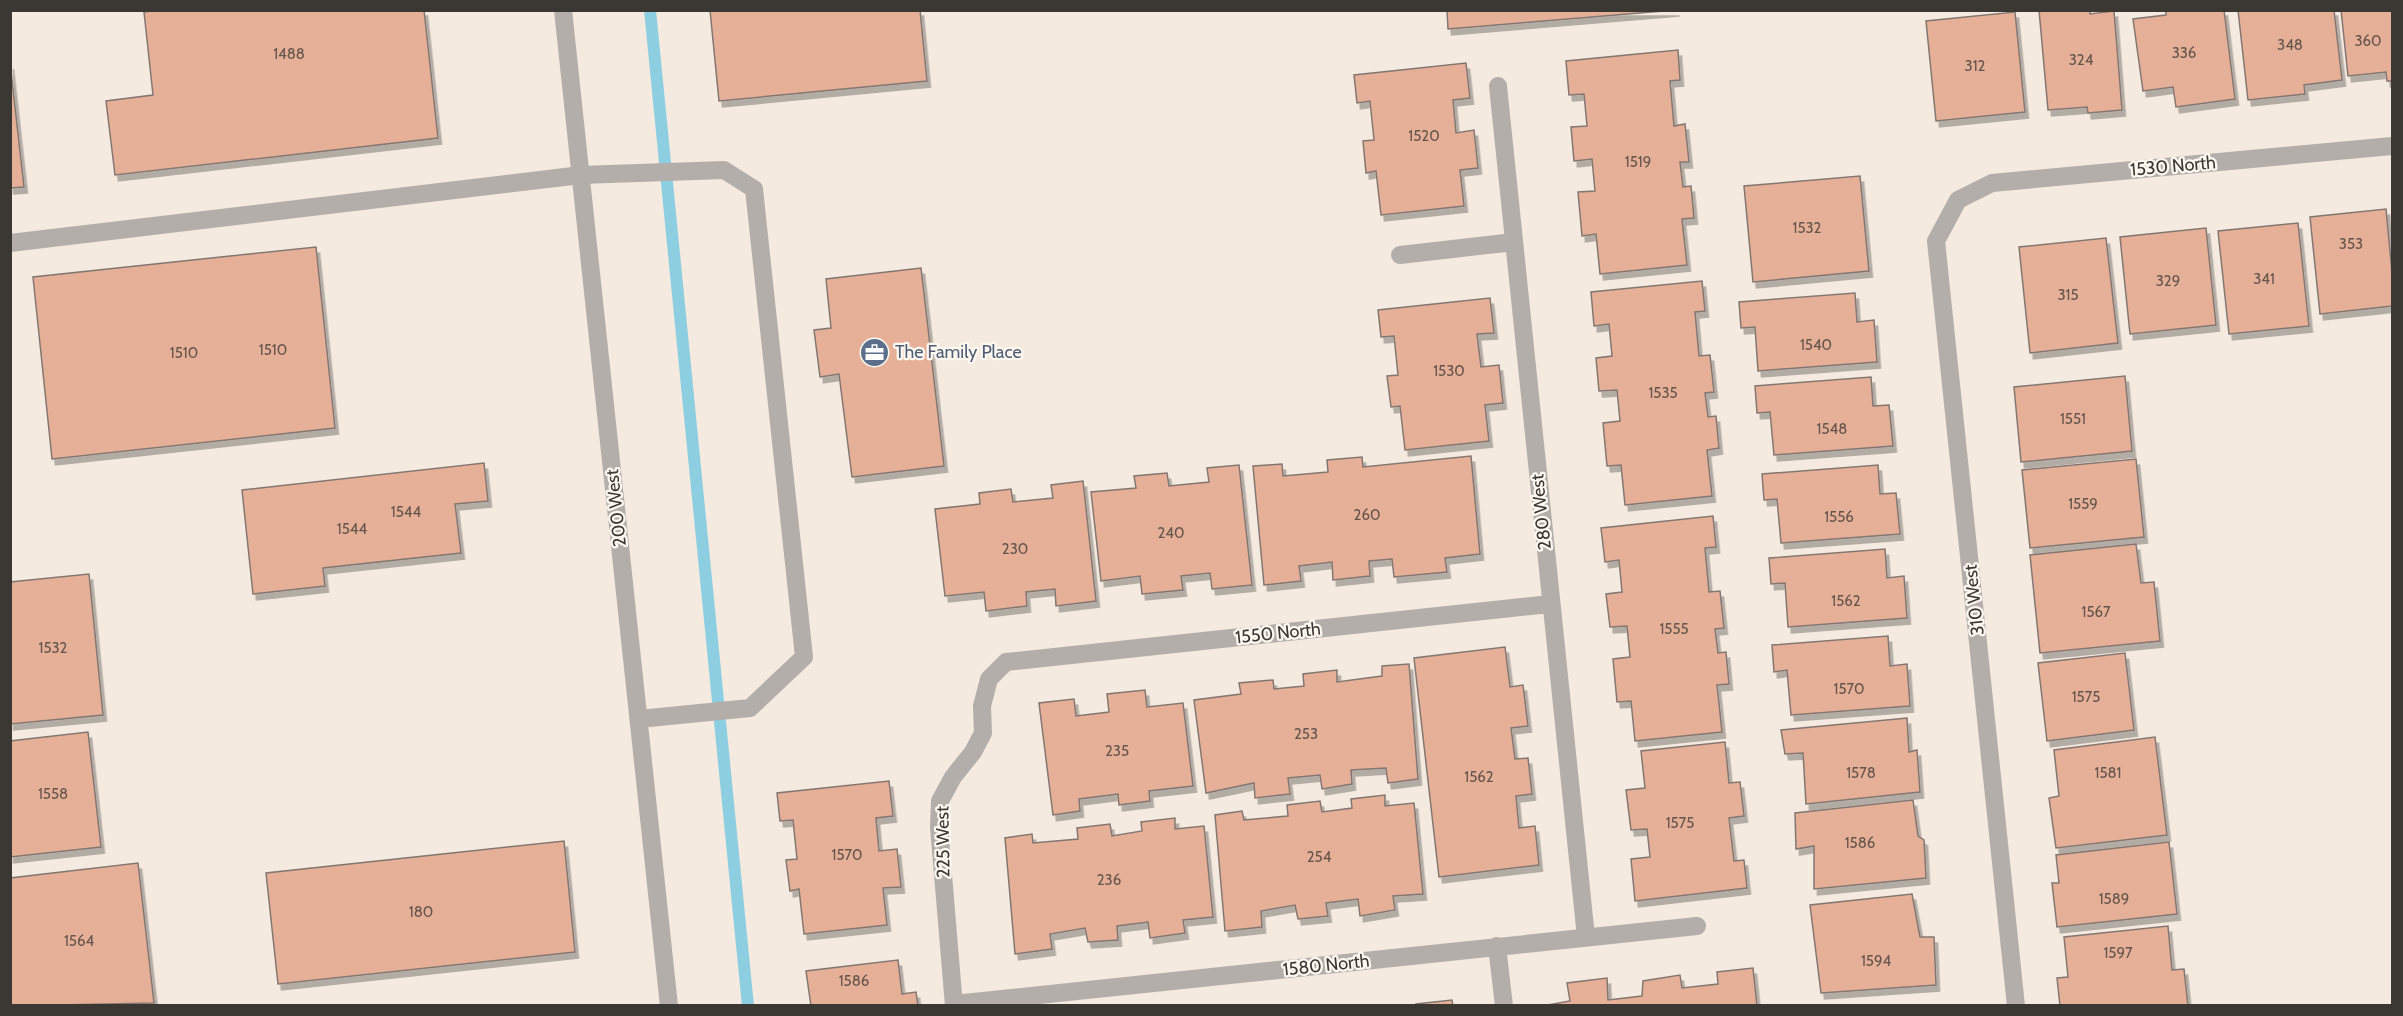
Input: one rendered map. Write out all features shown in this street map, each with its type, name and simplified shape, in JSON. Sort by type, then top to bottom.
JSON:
[{"type":"street","name":"200 West","points":[[563,10],[669,1005]]},
{"type":"street","name":"280 West","points":[[1498,86],[1586,938]]},
{"type":"street","name":"1530 North","points":[[1958,200],[1992,183],[2392,146]]},
{"type":"street","points":[[10,243],[581,175],[724,170],[754,189],[804,657],[750,708],[639,720]]},
{"type":"street","name":"310 West","points":[[1958,200],[1936,241],[2016,1005]]},
{"type":"street","points":[[1400,255],[1514,242]]},
{"type":"street","name":"1550 North","points":[[1006,662],[1550,604]]},
{"type":"street","name":"225 West","points":[[954,1005],[939,827],[940,801],[953,777],[974,752],[983,733],[982,706],[988,679],[1006,662]]},
{"type":"street","name":"1580 North","points":[[954,1005],[1697,926]]},
{"type":"street","points":[[1497,946],[1504,1005]]},
{"type":"building","points":[[159,10],[424,10],[438,138],[115,175],[106,101],[153,95],[144,12]]},
{"type":"building","points":[[710,10],[920,10],[927,81],[719,101]]},
{"type":"building","points":[[1447,10],[1676,10],[1448,29]]},
{"type":"building","points":[[2039,10],[2090,10],[2090,14],[2114,11],[2122,110],[2088,113],[2087,107],[2048,110]]},
{"type":"building","points":[[2166,10],[2224,10],[2235,99],[2176,107],[2173,87],[2143,91],[2133,19],[2166,15]]},
{"type":"building","points":[[2238,10],[2334,10],[2342,80],[2304,85],[2305,94],[2248,100]]},
{"type":"building","points":[[2341,10],[2392,10],[2392,81],[2387,81],[2386,72],[2348,76]]},
{"type":"building","points":[[2015,12],[2025,112],[1936,121],[1926,21]]},
{"type":"building","points":[[1678,50],[1680,80],[1670,81],[1674,126],[1685,124],[1689,162],[1680,162],[1683,187],[1691,186],[1694,218],[1682,219],[1687,265],[1600,274],[1596,234],[1582,236],[1578,192],[1595,191],[1592,159],[1574,161],[1571,127],[1587,126],[1584,94],[1569,95],[1566,61]]},
{"type":"building","points":[[10,63],[24,187],[10,188]]},
{"type":"building","points":[[1466,63],[1470,98],[1453,100],[1456,133],[1474,130],[1478,168],[1460,170],[1464,206],[1381,215],[1376,171],[1366,173],[1363,141],[1374,140],[1370,101],[1357,103],[1354,75]]},
{"type":"building","points":[[1860,176],[1869,271],[1753,282],[1744,186]]},
{"type":"building","points":[[2386,209],[2392,272],[2392,306],[2320,314],[2310,217]]},
{"type":"building","points":[[2298,223],[2309,326],[2229,334],[2218,231]]},
{"type":"building","points":[[2206,228],[2216,325],[2130,334],[2120,237]]},
{"type":"building","points":[[2106,238],[2118,343],[2030,353],[2019,247]]},
{"type":"building","points":[[316,247],[335,428],[52,459],[33,277]]},
{"type":"building","name":"The Family Place","points":[[921,268],[944,466],[852,477],[839,374],[820,377],[814,330],[831,328],[826,279]]},
{"type":"building","points":[[1702,281],[1705,311],[1695,312],[1699,356],[1710,355],[1714,392],[1705,393],[1708,417],[1716,416],[1719,448],[1707,450],[1712,496],[1625,505],[1621,465],[1607,466],[1603,423],[1620,421],[1617,390],[1599,391],[1596,358],[1612,356],[1609,324],[1594,326],[1591,292]]},
{"type":"building","points":[[1855,293],[1857,322],[1874,320],[1877,362],[1758,371],[1755,327],[1741,328],[1739,302]]},
{"type":"building","points":[[1490,298],[1494,333],[1477,334],[1481,367],[1499,365],[1503,403],[1485,405],[1489,441],[1405,450],[1400,406],[1391,407],[1387,376],[1398,375],[1394,336],[1381,337],[1378,310]]},
{"type":"building","points":[[2125,376],[2132,451],[2021,462],[2014,387]]},
{"type":"building","points":[[1871,377],[1873,406],[1889,405],[1893,446],[1774,455],[1770,412],[1757,413],[1755,386]]},
{"type":"building","points":[[1471,456],[1480,554],[1445,558],[1447,572],[1394,577],[1392,559],[1369,561],[1370,576],[1333,580],[1332,562],[1299,566],[1301,581],[1264,585],[1253,466],[1282,464],[1283,476],[1328,472],[1327,460],[1362,457],[1363,467]]},
{"type":"building","points":[[2136,459],[2144,537],[2030,548],[2022,470]]},
{"type":"building","points":[[484,463],[488,501],[455,504],[461,553],[323,568],[325,586],[253,594],[242,490]]},
{"type":"building","points":[[1239,465],[1252,585],[1212,589],[1210,573],[1181,576],[1183,590],[1142,594],[1140,576],[1101,581],[1091,492],[1136,488],[1134,476],[1167,473],[1169,486],[1209,482],[1207,468]]},
{"type":"building","points":[[1878,465],[1880,494],[1896,493],[1900,534],[1781,543],[1777,499],[1764,500],[1762,474]]},
{"type":"building","points":[[1083,481],[1096,601],[1056,606],[1055,589],[1026,592],[1027,606],[986,611],[984,592],[945,596],[935,509],[980,504],[979,493],[1011,489],[1013,502],[1053,498],[1051,485]]},
{"type":"building","points":[[1713,516],[1716,547],[1705,548],[1709,592],[1720,591],[1724,628],[1715,629],[1718,653],[1726,652],[1729,684],[1717,685],[1722,732],[1635,741],[1631,701],[1617,702],[1613,659],[1630,657],[1627,626],[1610,627],[1606,594],[1622,592],[1619,560],[1605,562],[1601,528]]},
{"type":"building","points":[[2136,544],[2141,583],[2154,582],[2160,641],[2040,653],[2030,555]]},
{"type":"building","points":[[1885,549],[1887,578],[1904,576],[1907,618],[1788,627],[1785,583],[1771,584],[1769,558]]},
{"type":"building","points":[[89,574],[103,715],[10,724],[10,582]]},
{"type":"building","points":[[1888,636],[1890,666],[1907,664],[1910,706],[1791,715],[1787,670],[1774,672],[1772,645]]},
{"type":"building","points":[[1505,647],[1510,687],[1523,685],[1528,726],[1511,728],[1515,759],[1528,758],[1532,794],[1516,796],[1519,828],[1535,826],[1539,865],[1439,877],[1414,658]]},
{"type":"building","points":[[2125,653],[2134,730],[2047,741],[2038,663]]},
{"type":"building","points":[[1409,664],[1418,779],[1388,783],[1386,768],[1351,770],[1352,784],[1322,789],[1320,775],[1288,778],[1290,794],[1255,798],[1254,783],[1206,793],[1194,700],[1241,694],[1239,683],[1273,680],[1274,689],[1304,686],[1303,674],[1337,670],[1337,682],[1382,676],[1382,666]]},
{"type":"building","points":[[1145,690],[1147,707],[1183,703],[1193,786],[1149,791],[1150,801],[1119,805],[1118,794],[1079,799],[1080,811],[1053,815],[1039,703],[1074,699],[1076,716],[1109,712],[1107,694]]},
{"type":"building","points":[[1907,718],[1909,752],[1917,750],[1920,792],[1806,804],[1803,753],[1785,754],[1781,730]]},
{"type":"building","points":[[88,732],[101,847],[10,857],[10,741]]},
{"type":"building","points":[[2155,737],[2167,835],[2056,848],[2049,798],[2059,796],[2054,750]]},
{"type":"building","points":[[1725,742],[1729,783],[1740,782],[1744,816],[1729,818],[1734,861],[1744,860],[1747,888],[1635,901],[1631,859],[1650,857],[1647,829],[1631,830],[1626,790],[1645,788],[1641,751]]},
{"type":"building","points":[[889,781],[893,816],[876,818],[879,851],[897,849],[901,887],[883,888],[887,925],[804,934],[799,889],[790,891],[786,860],[797,859],[793,820],[780,821],[777,793]]},
{"type":"building","points":[[1385,795],[1385,806],[1414,803],[1423,894],[1393,896],[1395,910],[1360,916],[1358,899],[1326,903],[1328,916],[1298,919],[1295,905],[1261,911],[1262,927],[1225,931],[1215,815],[1242,811],[1244,820],[1288,816],[1287,805],[1320,801],[1322,812],[1352,808],[1351,799]]},
{"type":"building","points":[[1913,800],[1918,836],[1924,840],[1926,878],[1814,889],[1814,846],[1796,849],[1795,813]]},
{"type":"building","points":[[1175,818],[1175,829],[1204,826],[1213,917],[1183,920],[1185,933],[1150,938],[1148,922],[1117,926],[1118,940],[1088,942],[1085,928],[1050,934],[1052,949],[1015,954],[1005,838],[1032,834],[1033,843],[1078,839],[1077,828],[1110,824],[1112,836],[1142,831],[1141,822]]},
{"type":"building","points":[[564,841],[575,952],[278,984],[266,873]]},
{"type":"building","points":[[2169,842],[2177,914],[2057,927],[2052,883],[2059,883],[2056,855]]},
{"type":"building","points":[[138,863],[154,1003],[10,1006],[10,878]]},
{"type":"building","points":[[1912,894],[1920,937],[1934,937],[1936,985],[1821,993],[1810,905]]},
{"type":"building","points":[[2168,926],[2172,970],[2184,969],[2188,1006],[2060,1006],[2057,978],[2068,977],[2064,937]]},
{"type":"building","points":[[898,960],[902,994],[916,992],[918,1006],[811,1006],[806,971]]},
{"type":"building","points":[[1753,968],[1757,1006],[1542,1006],[1570,1001],[1567,983],[1607,978],[1608,1000],[1642,996],[1643,981],[1680,975],[1682,988],[1718,984],[1717,972]]},
{"type":"building","points":[[1452,1000],[1453,1006],[1416,1006],[1416,1004]]},
{"type":"waterway","points":[[650,10],[748,1006]]},
{"type":"place","name":"The Family Place","points":[[874,352]]}]
